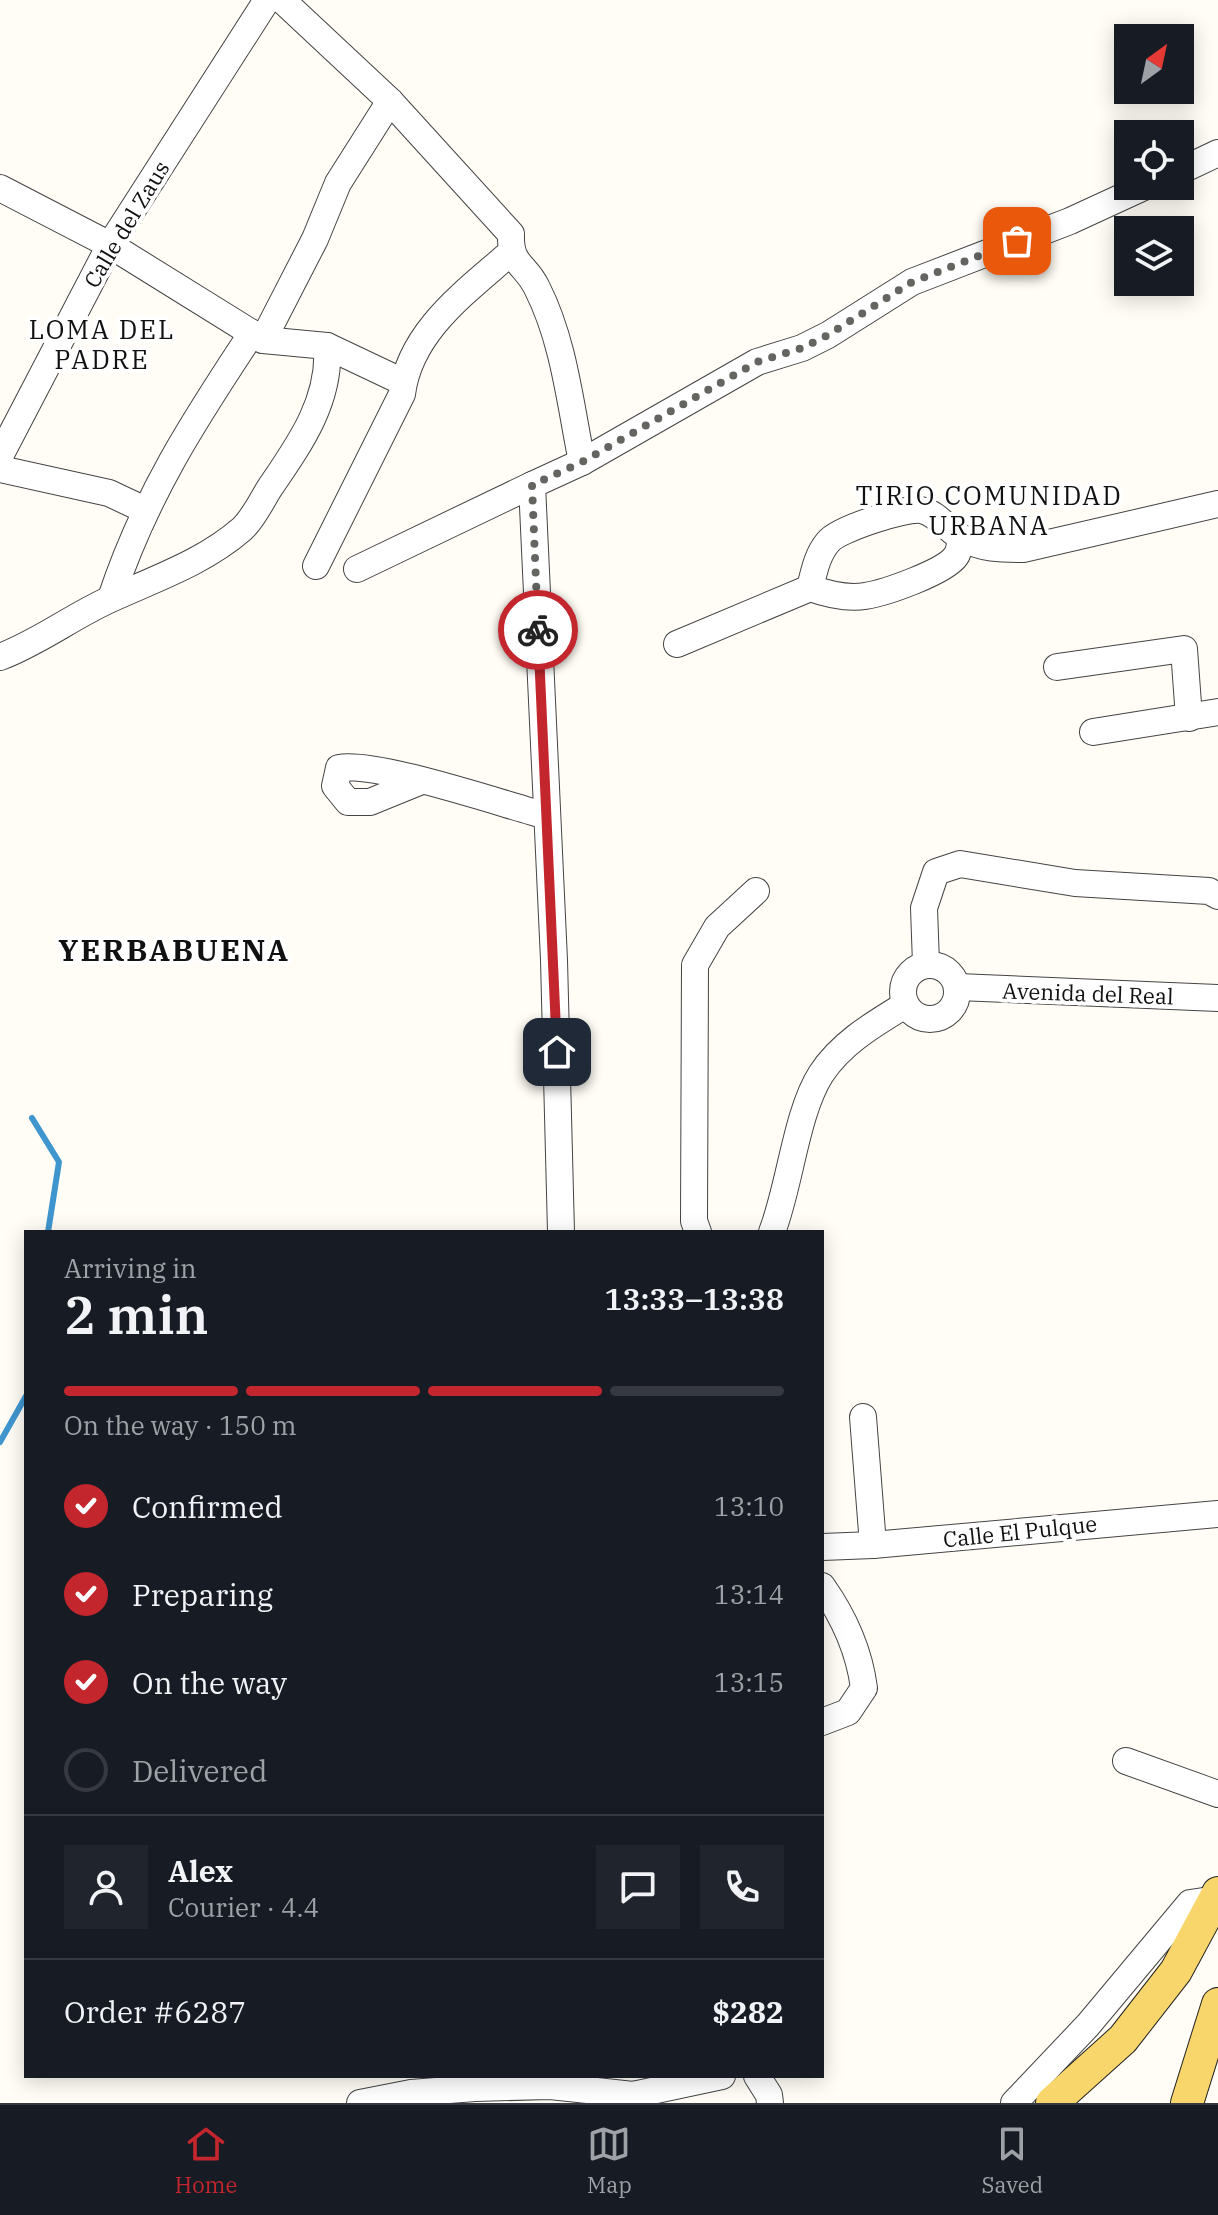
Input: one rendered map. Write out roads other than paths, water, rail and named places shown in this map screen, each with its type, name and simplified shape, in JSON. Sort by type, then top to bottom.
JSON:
[{"type":"main road","points":[[1083,2103],[1123,2039],[1176,1971],[1217,1896]]},
{"type":"main road","points":[[1187,2094],[1218,2004]]},
{"type":"main road","points":[[1052,2103],[1123,2039]]},
{"type":"street","name":"Calle del Zaus","points":[[0,456],[110,245],[267,0]]},
{"type":"street","points":[[282,0],[390,101],[511,234],[510,253],[535,284],[555,327],[574,464]]},
{"type":"street","points":[[111,598],[145,510],[180,441],[257,336],[315,239],[338,183],[390,101]]},
{"type":"street","points":[[1194,164],[1218,153]]},
{"type":"street","points":[[0,188],[110,245],[257,336],[327,346],[403,382]]},
{"type":"street","points":[[357,569],[574,464],[757,362],[802,348],[828,335],[912,282],[1070,221],[1116,200]]},
{"type":"street","points":[[316,566],[402,394],[403,382],[433,321],[510,253]]},
{"type":"street","points":[[0,657],[34,644],[111,598],[152,583],[207,554],[244,528],[297,449],[316,414],[329,367],[327,346]]},
{"type":"street","points":[[0,469],[109,493],[145,510]]},
{"type":"street","points":[[532,485],[554,960],[561,1230]]},
{"type":"street","points":[[810,588],[817,561],[829,539],[874,519],[921,510],[942,521],[961,538],[992,549],[1023,549],[1218,504]]},
{"type":"street","points":[[677,644],[810,588],[830,595],[865,596],[913,581],[945,567],[958,555],[961,538]]},
{"type":"street","points":[[1057,667],[1184,649],[1189,718]]},
{"type":"street","points":[[1093,732],[1218,712]]},
{"type":"street","points":[[419,782],[547,816]]},
{"type":"street","points":[[926,964],[924,908],[936,872],[960,864],[1075,883],[1209,891],[1218,896]]},
{"type":"street","points":[[697,1230],[694,1221],[695,965],[717,927],[756,891]]},
{"type":"street","points":[[926,964],[940,966],[952,974],[958,987],[956,1003],[946,1015],[931,1020],[916,1016],[905,1005],[902,992],[905,979],[914,969],[926,964]]},
{"type":"street","name":"Avenida del Real","points":[[958,987],[1218,998]]},
{"type":"street","points":[[773,1230],[786,1196],[797,1137],[820,1075],[859,1033],[905,1005]]},
{"type":"street","points":[[863,1417],[873,1545]]},
{"type":"street","name":"Calle El Pulque","points":[[824,1547],[1218,1514]]},
{"type":"street","points":[[824,1589],[843,1615],[861,1668],[864,1688],[848,1712],[824,1721]]},
{"type":"street","points":[[1126,1761],[1218,1794]]},
{"type":"street","points":[[1014,2103],[1088,2025],[1190,1903],[1217,1896]]},
{"type":"street","points":[[360,2103],[411,2093],[475,2088],[550,2086],[633,2095],[713,2078]]},
{"type":"street","points":[[758,2078],[770,2103]]},
{"type":"waterway","points":[[32,1118],[59,1162],[48,1230]]},
{"type":"waterway","points":[[0,1442],[24,1400]]},
{"type":"district","name":"LOMA DEL PADRE","points":[[102,344]]},
{"type":"district","name":"TIRIO COMUNIDAD URBANA","points":[[989,510]]},
{"type":"district","name":"YERBABUENA","points":[[174,949]]}]
